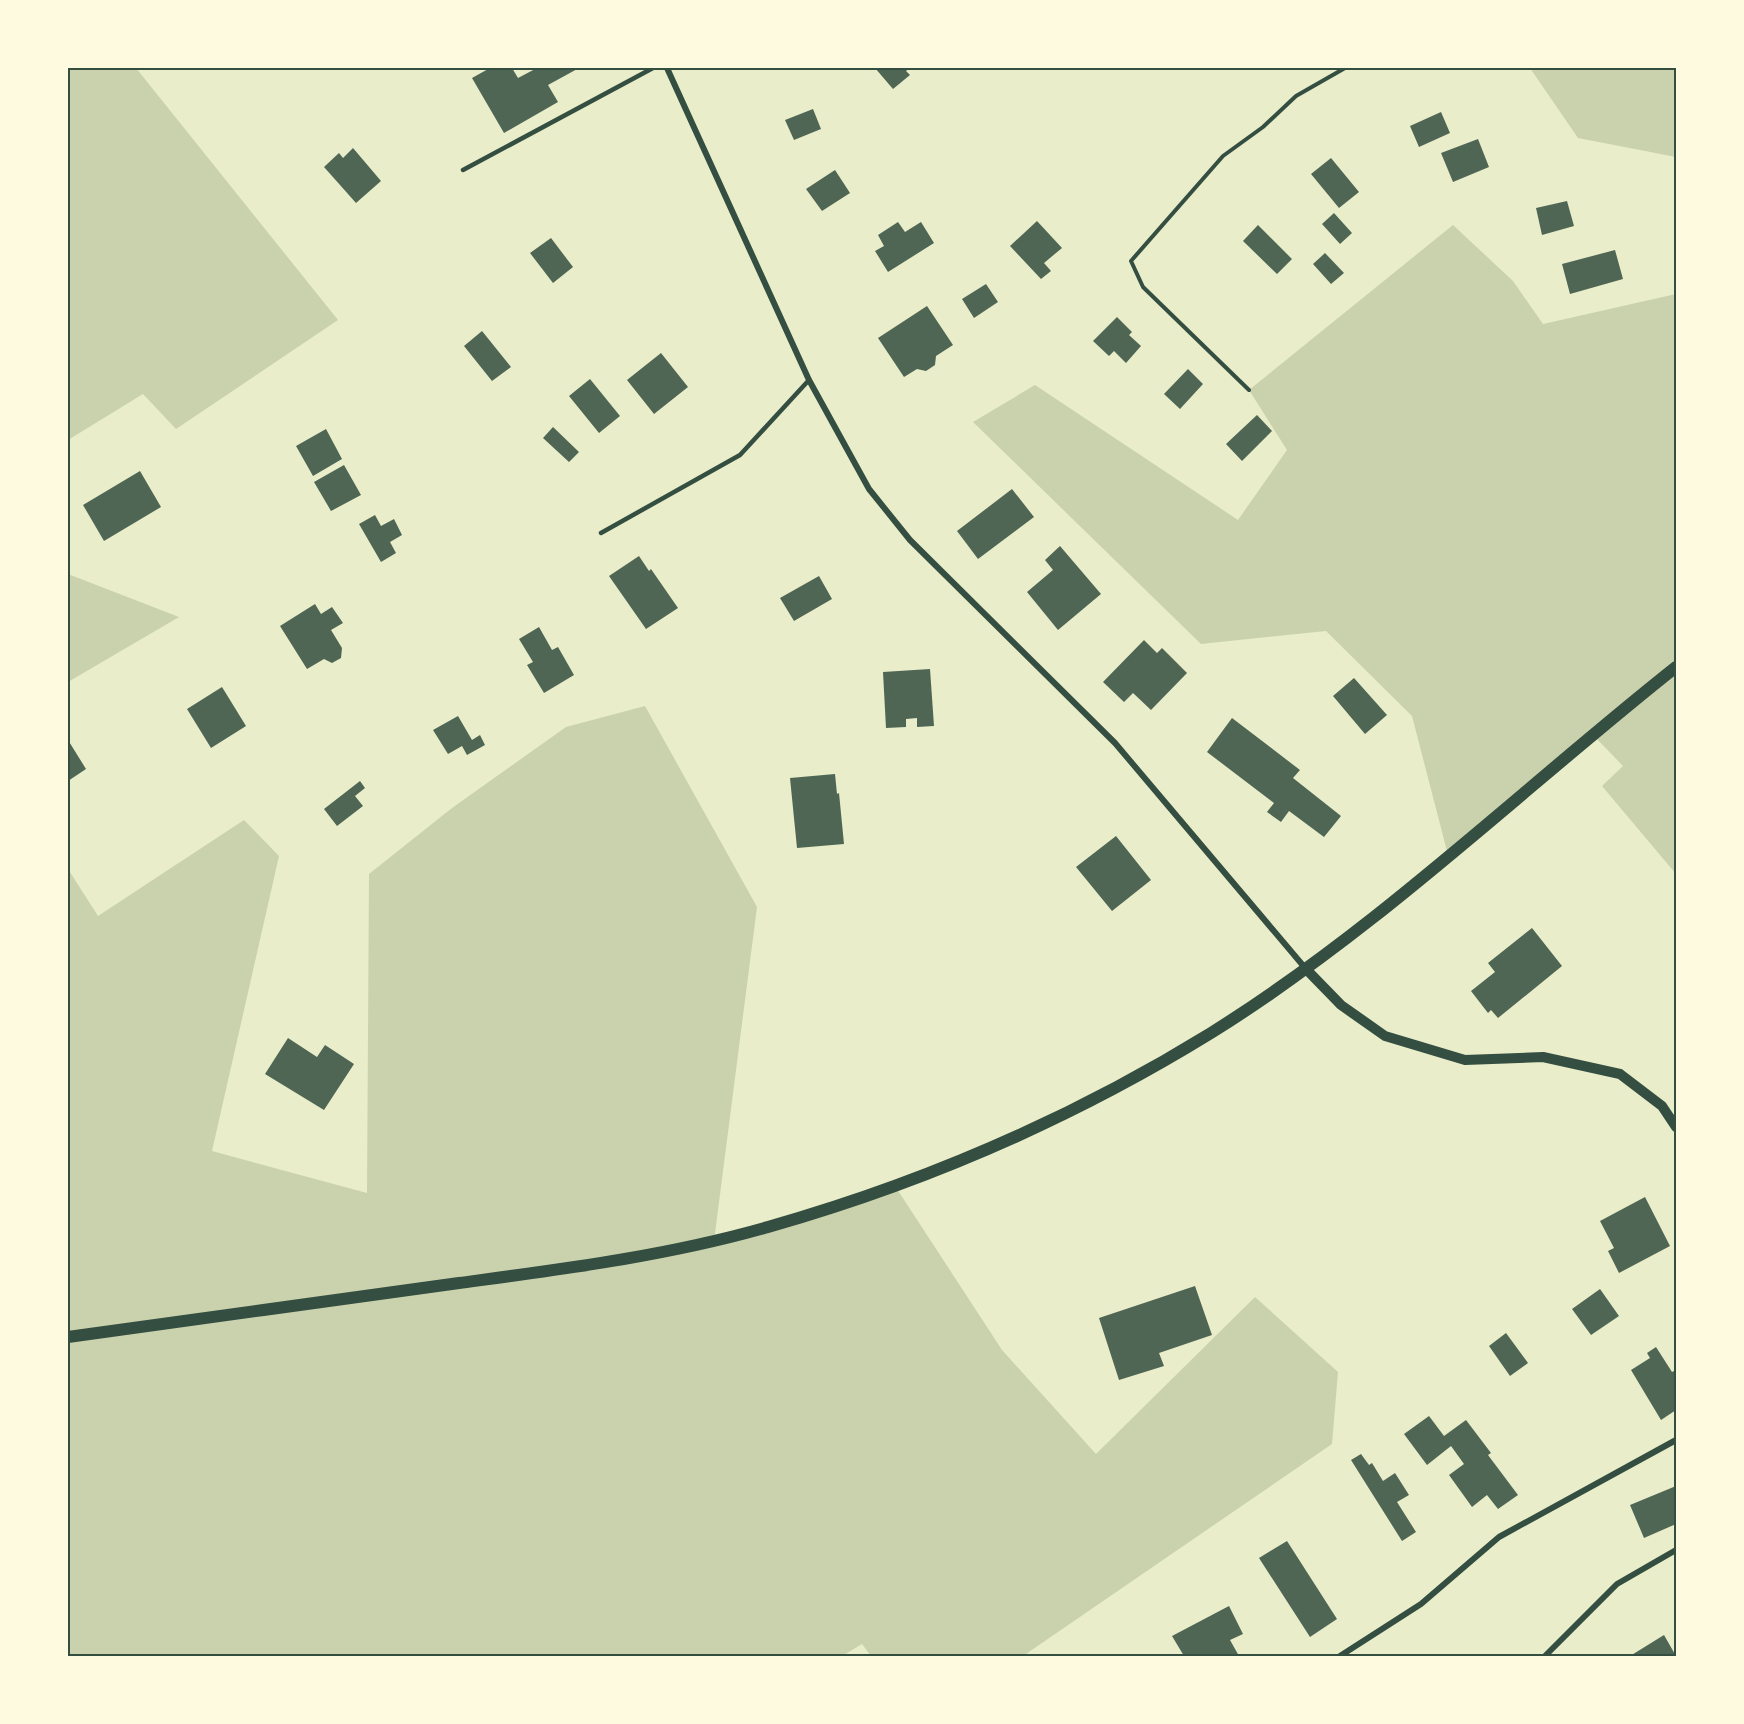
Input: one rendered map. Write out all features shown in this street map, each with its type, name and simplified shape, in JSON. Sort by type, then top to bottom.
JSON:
[{"type":"main road","points":[[68,1336],[590,1265],[693,1246],[766,1228],[895,1186],[994,1148],[1124,1082],[1210,1033],[1306,969],[1376,916],[1625,707],[1677,667]]},
{"type":"street","points":[[667,68],[809,380],[869,489],[910,540],[1114,743],[1306,969],[1341,1005],[1385,1036],[1465,1060],[1543,1057],[1620,1074],[1662,1106],[1677,1127]]},
{"type":"street","points":[[1340,1656],[1421,1604],[1499,1537],[1677,1440]]},
{"type":"street","points":[[1545,1656],[1617,1584],[1677,1550]]},
{"type":"lane","points":[[463,170],[653,68]]},
{"type":"lane","points":[[601,533],[740,455],[809,380]]},
{"type":"path","points":[[1249,390],[1143,287],[1131,261],[1224,156],[1263,127],[1296,96],[1345,68]]},
{"type":"green space","points":[[68,68],[136,68],[338,320],[176,429],[143,394],[68,440]]},
{"type":"green space","points":[[1530,68],[1676,68],[1676,157],[1578,138]]},
{"type":"green space","points":[[1453,225],[1513,281],[1543,324],[1676,294],[1676,874],[1602,786],[1623,766],[1594,736],[1448,855],[1412,716],[1326,631],[1201,644],[973,422],[1035,385],[1238,520],[1287,450],[1249,390]]},
{"type":"green space","points":[[68,574],[179,617],[68,682]]},
{"type":"green space","points":[[645,706],[757,907],[714,1241],[895,1186],[1002,1350],[1096,1454],[1255,1297],[1338,1372],[1332,1444],[1023,1656],[871,1656],[862,1644],[842,1656],[68,1656],[68,869],[98,916],[244,820],[279,856],[212,1151],[367,1193],[369,874],[452,808],[566,727]]},
{"type":"building","points":[[490,68],[512,68],[518,78],[537,68],[579,68],[548,85],[558,102],[504,133],[472,78]]},
{"type":"building","points":[[875,68],[910,68],[906,71],[910,75],[893,89]]},
{"type":"building","points":[[813,109],[821,129],[794,140],[785,120]]},
{"type":"building","points":[[1441,112],[1450,133],[1419,147],[1410,126]]},
{"type":"building","points":[[1478,139],[1489,167],[1453,182],[1441,153]]},
{"type":"building","points":[[353,148],[381,181],[356,203],[324,167],[339,153],[343,158]]},
{"type":"building","points":[[1331,158],[1359,192],[1339,208],[1311,174]]},
{"type":"building","points":[[835,170],[850,193],[822,211],[806,189]]},
{"type":"building","points":[[1567,201],[1574,226],[1542,235],[1536,208]]},
{"type":"building","points":[[1334,213],[1352,233],[1340,244],[1322,224]]},
{"type":"building","points":[[1037,221],[1062,248],[1044,263],[1051,271],[1041,279],[1010,246]]},
{"type":"building","points":[[898,222],[905,232],[921,222],[934,243],[888,272],[875,251],[884,246],[878,235]]},
{"type":"building","points":[[1258,225],[1292,259],[1277,274],[1243,241]]},
{"type":"building","points":[[551,238],[573,267],[553,283],[530,253]]},
{"type":"building","points":[[1615,250],[1623,279],[1570,294],[1562,264]]},
{"type":"building","points":[[1325,253],[1344,273],[1331,284],[1313,264]]},
{"type":"building","points":[[986,284],[998,302],[974,318],[962,299]]},
{"type":"building","points":[[927,306],[953,345],[936,356],[935,365],[926,371],[917,369],[904,377],[878,338]]},
{"type":"building","points":[[1117,317],[1132,332],[1129,335],[1141,346],[1126,363],[1114,351],[1109,356],[1093,341]]},
{"type":"building","points":[[482,331],[511,367],[492,381],[464,346]]},
{"type":"building","points":[[661,353],[688,387],[654,414],[627,380]]},
{"type":"building","points":[[1188,369],[1203,384],[1180,409],[1164,394]]},
{"type":"building","points":[[590,379],[620,416],[599,433],[569,396]]},
{"type":"building","points":[[1257,415],[1272,431],[1242,461],[1226,444]]},
{"type":"building","points":[[553,427],[579,452],[569,462],[543,438]]},
{"type":"building","points":[[326,429],[342,459],[313,476],[296,446]]},
{"type":"building","points":[[344,465],[361,495],[331,511],[314,482]]},
{"type":"building","points":[[140,471],[161,507],[104,541],[83,505]]},
{"type":"building","points":[[1012,489],[1034,517],[978,559],[957,531]]},
{"type":"building","points":[[375,515],[381,526],[394,519],[402,535],[390,542],[396,553],[381,562],[359,524]]},
{"type":"building","points":[[1060,546],[1101,594],[1058,630],[1027,592],[1053,570],[1045,560]]},
{"type":"building","points":[[639,556],[649,571],[651,569],[678,608],[646,629],[609,576]]},
{"type":"building","points":[[819,576],[832,599],[794,621],[780,598]]},
{"type":"building","points":[[315,604],[321,614],[332,607],[343,623],[331,630],[342,648],[341,658],[332,663],[324,659],[307,669],[280,626]]},
{"type":"building","points":[[539,627],[552,650],[558,647],[574,675],[544,693],[527,665],[533,662],[519,639]]},
{"type":"building","points":[[1144,640],[1157,653],[1162,648],[1187,673],[1151,710],[1133,693],[1124,702],[1103,682]]},
{"type":"building","points":[[930,669],[934,726],[917,727],[917,718],[906,719],[906,727],[886,728],[883,672]]},
{"type":"building","points":[[1354,678],[1387,715],[1365,734],[1333,696]]},
{"type":"building","points":[[222,687],[246,726],[211,748],[187,709]]},
{"type":"building","points":[[458,716],[472,740],[480,735],[485,745],[467,755],[462,746],[448,754],[433,730]]},
{"type":"building","points":[[1232,718],[1300,770],[1293,778],[1341,816],[1324,837],[1289,811],[1281,822],[1267,812],[1274,803],[1207,752]]},
{"type":"building","points":[[68,740],[86,769],[68,781]]},
{"type":"building","points":[[835,774],[844,844],[797,848],[790,778]]},
{"type":"building","points":[[360,781],[365,788],[355,796],[363,806],[337,826],[324,809]]},
{"type":"building","points":[[1116,836],[1151,880],[1112,911],[1076,867]]},
{"type":"building","points":[[1532,928],[1562,966],[1498,1018],[1491,1010],[1488,1013],[1471,991],[1495,972],[1488,963]]},
{"type":"building","points":[[288,1038],[317,1057],[325,1045],[354,1064],[324,1110],[265,1074]]},
{"type":"building","points":[[1645,1197],[1670,1246],[1619,1273],[1608,1251],[1614,1248],[1600,1221]]},
{"type":"building","points":[[1195,1286],[1212,1335],[1159,1353],[1164,1366],[1119,1380],[1099,1318]]},
{"type":"building","points":[[1600,1289],[1619,1316],[1591,1335],[1572,1309]]},
{"type":"building","points":[[1506,1333],[1528,1363],[1510,1376],[1489,1346]]},
{"type":"building","points":[[1656,1347],[1672,1372],[1676,1370],[1676,1410],[1661,1420],[1631,1370],[1650,1358],[1647,1353]]},
{"type":"building","points":[[1429,1416],[1444,1436],[1466,1420],[1491,1453],[1488,1455],[1518,1495],[1498,1509],[1487,1495],[1472,1507],[1449,1475],[1464,1464],[1451,1446],[1427,1465],[1404,1434]]},
{"type":"building","points":[[1361,1454],[1369,1465],[1372,1463],[1383,1481],[1395,1473],[1409,1495],[1397,1502],[1416,1532],[1402,1541],[1351,1460]]},
{"type":"building","points":[[1676,1486],[1676,1524],[1644,1538],[1630,1505]]},
{"type":"building","points":[[1287,1541],[1337,1619],[1310,1637],[1259,1558]]},
{"type":"building","points":[[1229,1606],[1243,1634],[1230,1640],[1239,1656],[1184,1656],[1172,1636]]},
{"type":"building","points":[[1664,1635],[1676,1656],[1630,1656]]}]
